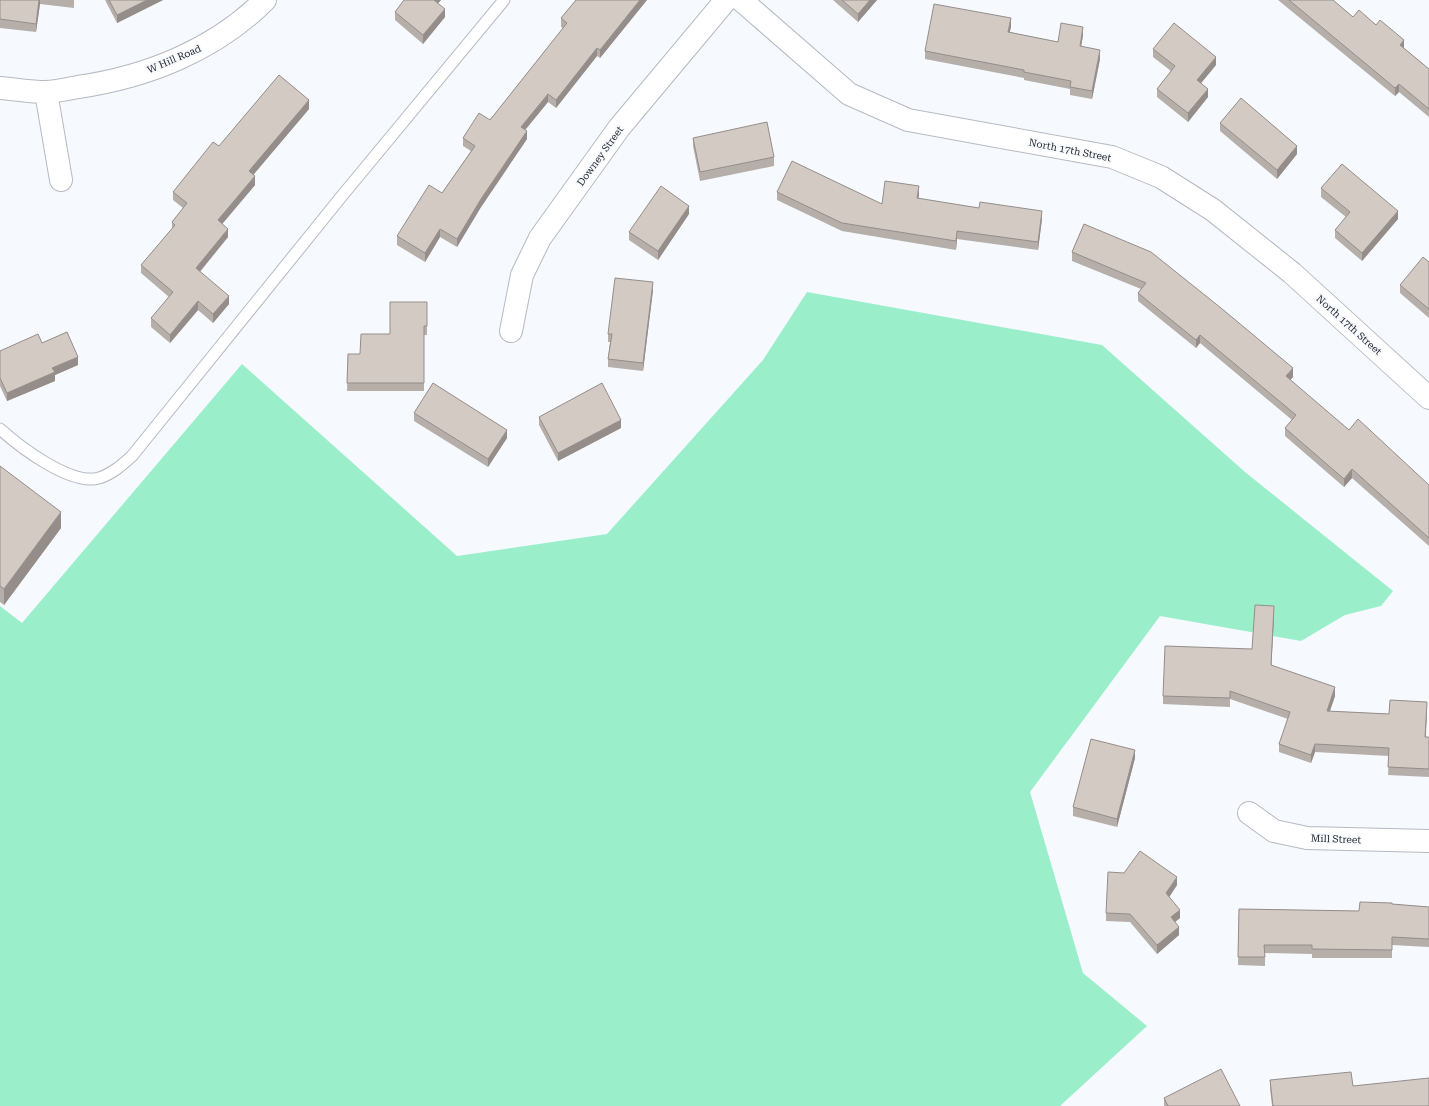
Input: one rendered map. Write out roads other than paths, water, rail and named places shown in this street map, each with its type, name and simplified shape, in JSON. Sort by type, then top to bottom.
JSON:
[{"type":"street","name":"W Hill Road","points":[[0,88],[46,92],[106,83],[156,69],[205,46],[250,14],[265,0]]},
{"type":"street","name":"Downey Street","points":[[511,331],[522,275],[540,238],[619,128],[726,0]]},
{"type":"street","name":"North 17th Street","points":[[741,0],[849,94],[908,120],[1112,157],[1161,176],[1213,210],[1292,272],[1429,398]]},
{"type":"street","points":[[46,92],[61,180]]},
{"type":"street","name":"Mill Street","points":[[1249,813],[1274,831],[1307,838],[1429,841]]},
{"type":"lane","points":[[0,429],[50,465],[79,478],[98,478],[116,470],[132,456],[341,197],[504,0]]}]
